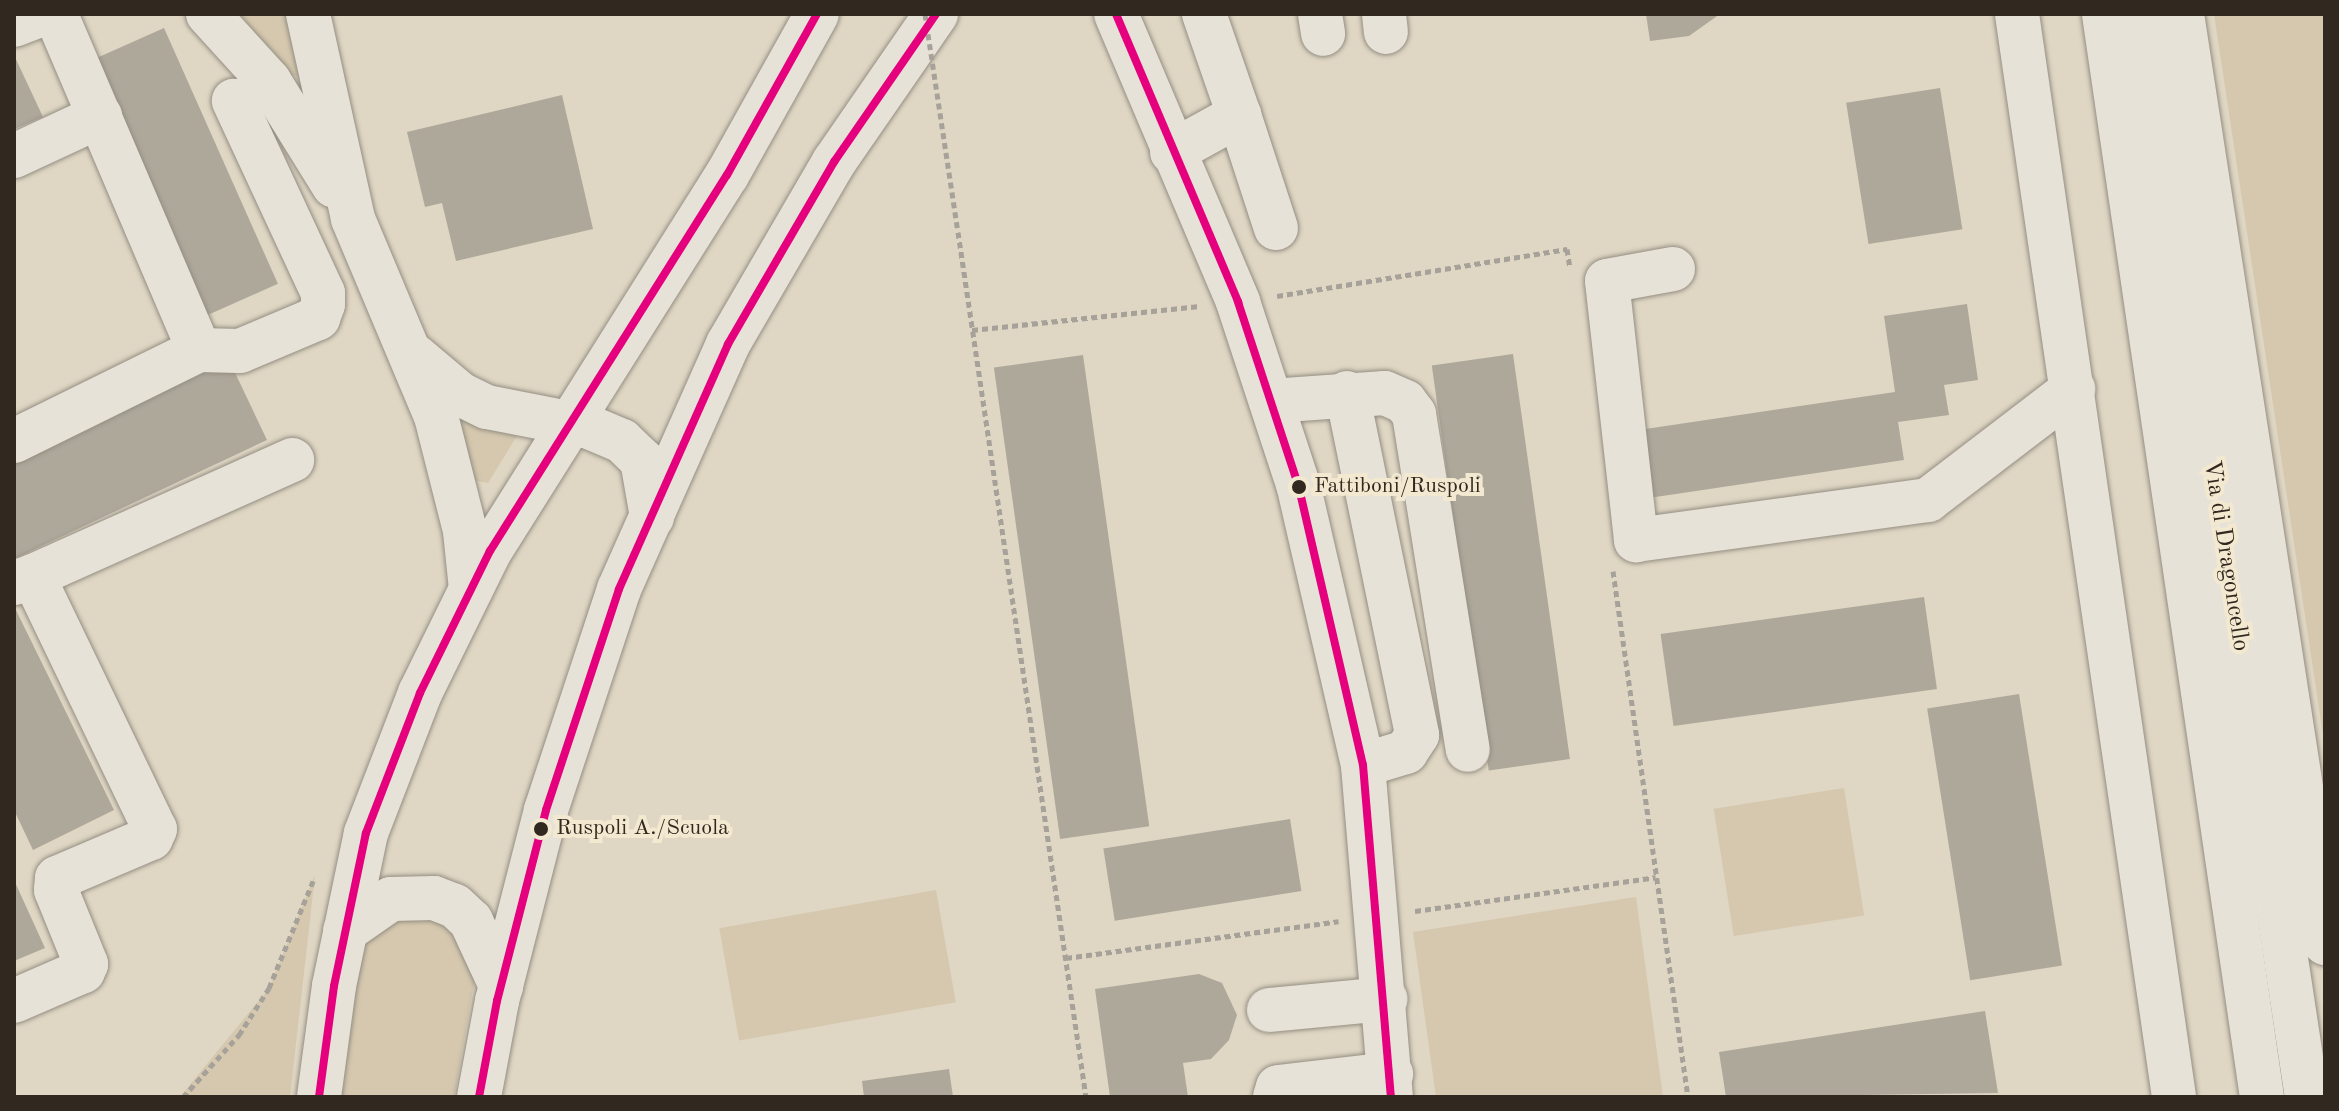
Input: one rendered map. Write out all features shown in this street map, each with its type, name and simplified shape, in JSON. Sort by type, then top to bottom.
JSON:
[{"type":"street","points":[[14,25],[42,14]]},
{"type":"street","points":[[56,14],[199,350]]},
{"type":"street","points":[[208,14],[269,81],[353,219],[413,355],[436,416],[465,531],[471,589]]},
{"type":"street","points":[[308,14],[353,219]]},
{"type":"street","points":[[319,1097],[345,931],[366,833],[420,693],[471,589],[569,423],[736,161],[817,14]]},
{"type":"street","points":[[479,1097],[501,986],[546,810],[619,589],[728,344],[862,118],[936,14]]},
{"type":"street","points":[[1094,14],[1138,74]]},
{"type":"street","points":[[1116,14],[1138,74],[1238,302],[1271,401],[1299,488],[1363,765],[1391,1085],[1278,1087],[1275,1097]]},
{"type":"street","points":[[1204,14],[1276,228]]},
{"type":"street","points":[[2017,14],[2174,1097]]},
{"type":"street","name":"Via di Dragoncello","points":[[2104,14],[2262,1097]]},
{"type":"street","name":"Via di Dragoncello","points":[[2143,14],[2307,1097]]},
{"type":"street","name":"Via di Dragoncello","points":[[2182,14],[2325,943]]},
{"type":"street","points":[[14,441],[199,350],[240,351],[318,318],[323,293],[234,101]]},
{"type":"street","points":[[1172,152],[1239,115]]},
{"type":"street","points":[[14,156],[100,116]]},
{"type":"street","points":[[1673,269],[1607,281],[1636,540],[1928,500],[2073,389]]},
{"type":"street","points":[[413,355],[473,401],[611,434],[638,455],[650,492],[652,517]]},
{"type":"street","points":[[1271,401],[1347,393],[1385,393],[1405,402],[1414,414],[1468,750]]},
{"type":"street","points":[[1347,393],[1417,735],[1406,752],[1363,765]]},
{"type":"street","points":[[14,1001],[83,971],[86,964],[56,890],[57,878],[151,838],[155,829],[24,580],[292,460]]},
{"type":"street","points":[[345,931],[391,899],[427,896],[447,902],[462,911],[480,934],[501,986]]},
{"type":"street","points":[[1269,1010],[1385,999]]},
{"type":"path","points":[[925,14],[1086,1097]]},
{"type":"path","points":[[972,330],[1238,302],[1567,249],[1572,280]]},
{"type":"path","points":[[1612,563],[1688,1097]]},
{"type":"path","points":[[183,1097],[239,1035],[269,988],[315,875]]},
{"type":"shaded area","points":[[240,14],[298,14],[305,77],[289,75]]},
{"type":"shaded area","points":[[2214,14],[2325,14],[2325,748]]},
{"type":"shaded area","points":[[451,405],[520,431],[488,483],[473,480]]},
{"type":"shaded area","points":[[1844,788],[1864,915],[1734,936],[1714,809]]},
{"type":"shaded area","points":[[315,875],[290,1097],[180,1097],[269,988]]},
{"type":"shaded area","points":[[936,890],[956,1002],[739,1040],[719,928]]},
{"type":"shaded area","points":[[1636,897],[1663,1097],[1436,1097],[1413,932]]},
{"type":"shaded area","points":[[432,903],[477,966],[454,1097],[342,1097],[338,1090],[365,931]]},
{"type":"building","points":[[1646,14],[1720,14],[1689,36],[1650,41]]},
{"type":"building","points":[[164,28],[278,284],[195,321],[81,65]]},
{"type":"building","points":[[14,55],[43,117],[14,129]]},
{"type":"building","points":[[1940,88],[1962,229],[1869,244],[1846,103]]},
{"type":"building","points":[[562,95],[593,229],[456,261],[442,203],[425,207],[407,132]]},
{"type":"building","points":[[1967,304],[1978,380],[1944,385],[1949,415],[1898,422],[1904,460],[1642,499],[1632,431],[1895,392],[1884,316]]},
{"type":"building","points":[[1513,354],[1570,759],[1489,770],[1432,365]]},
{"type":"building","points":[[1083,355],[1149,826],[1060,839],[994,368]]},
{"type":"building","points":[[228,358],[267,440],[14,559],[14,459]]},
{"type":"building","points":[[1924,597],[1937,689],[1674,726],[1661,634]]},
{"type":"building","points":[[14,606],[114,810],[33,850],[14,810]]},
{"type":"building","points":[[2019,694],[2062,966],[1970,980],[1927,709]]},
{"type":"building","points":[[1290,819],[1301,891],[1115,921],[1103,849]]},
{"type":"building","points":[[14,880],[45,948],[14,961]]},
{"type":"building","points":[[1199,974],[1222,983],[1237,1015],[1229,1040],[1211,1059],[1183,1063],[1188,1097],[1110,1097],[1095,989]]},
{"type":"building","points":[[1985,1011],[1998,1093],[1726,1097],[1719,1052]]},
{"type":"building","points":[[949,1069],[953,1097],[864,1097],[862,1081]]},
{"type":"transit line","points":[[319,1097],[334,986],[366,833],[420,693],[490,551],[727,175],[817,14]]},
{"type":"transit line","points":[[479,1097],[497,1001],[546,810],[619,589],[728,344],[834,162],[936,14]]},
{"type":"transit line","points":[[1116,14],[1238,302],[1299,488],[1363,765],[1391,1097]]},
{"type":"place","name":"Fattiboni/Ruspoli","points":[[1299,487]]},
{"type":"place","name":"Ruspoli A./Scuola","points":[[541,829]]}]
